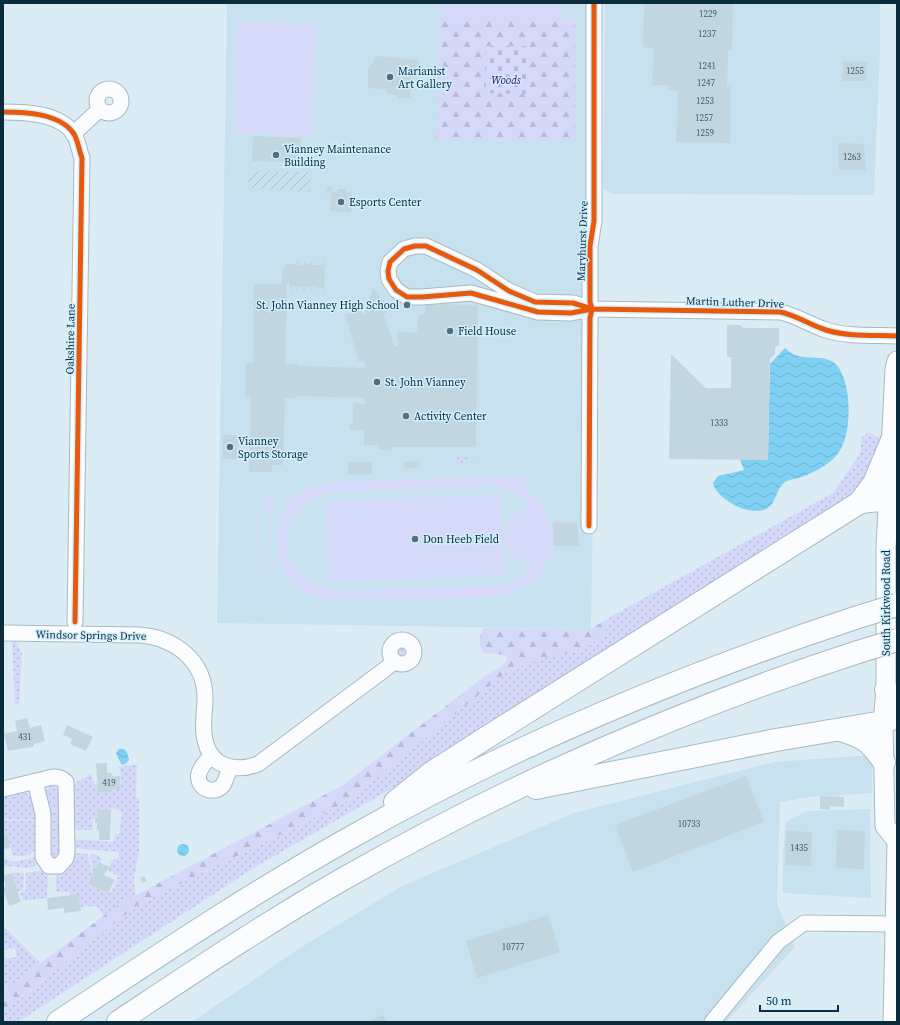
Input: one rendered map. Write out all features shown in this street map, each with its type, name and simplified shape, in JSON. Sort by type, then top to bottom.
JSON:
[{"type":"highway","points":[[859,503],[874,483],[892,440]]},
{"type":"highway","points":[[357,834],[432,773],[859,503],[876,499],[893,508]]},
{"type":"highway","points":[[58,1022],[238,904],[357,834],[491,764],[596,716],[746,656],[897,605]]},
{"type":"highway","points":[[118,1022],[246,937],[322,891],[393,851],[504,795],[570,763],[669,721],[770,682],[897,640]]},
{"type":"highway","points":[[504,795],[890,719]]},
{"type":"highway","points":[[837,729],[861,736],[870,742],[884,762]]},
{"type":"main road","name":"South Kirkwood Road","points":[[893,1022],[897,841],[886,826],[884,762],[892,698],[886,548],[893,508],[892,440],[895,369],[897,362]]},
{"type":"street","name":"Maryhurst Drive","points":[[589,526],[590,338],[592,309],[590,302],[590,246],[594,221],[592,62],[594,3]]},
{"type":"street","points":[[73,134],[100,109]]},
{"type":"street","name":"Oakshire Lane","points":[[3,112],[29,112],[55,118],[73,134],[82,158],[75,622]]},
{"type":"street","name":"Martin Luther Drive","points":[[592,309],[573,303],[535,302],[509,291],[477,270],[426,246],[415,246],[404,249],[390,262],[388,271],[389,279],[396,290],[407,297],[471,293],[538,312],[571,313],[592,309],[780,312],[790,314],[826,331],[843,334],[897,336]]},
{"type":"street","name":"Windsor Springs Drive","points":[[3,633],[140,635],[156,637],[182,649],[194,663],[202,680],[205,696],[204,735],[206,744],[212,755],[220,764],[230,768]]},
{"type":"street","points":[[212,755],[199,770],[198,775],[198,779],[202,787],[211,790],[220,788],[223,785],[230,768],[242,769],[258,764],[394,661]]},
{"type":"street","points":[[3,789],[35,781],[58,777],[66,782],[67,853],[66,858],[59,866],[49,866],[43,857],[43,814],[35,781]]},
{"type":"street","points":[[712,1022],[778,942],[804,923],[896,924]]},
{"type":"shaded area","name":"St. John Vianney High School","points":[[227,3],[587,3],[586,263],[596,323],[591,629],[217,623]]},
{"type":"shaded area","points":[[605,3],[880,3],[880,49],[874,195],[612,194],[603,189]]},
{"type":"shaded area","points":[[250,171],[311,172],[310,192],[247,188]]},
{"type":"shaded area","points":[[872,755],[872,793],[810,797],[780,802],[777,904],[795,947],[726,1022],[192,1022],[300,948],[402,886],[574,813],[774,762]]},
{"type":"shaded area","points":[[870,809],[871,898],[783,893],[783,853],[786,822],[807,811]]},
{"type":"green space","points":[[441,3],[561,3],[562,20],[441,20]]},
{"type":"green space","name":"Woods","points":[[439,19],[575,19],[575,141],[436,140]]},
{"type":"green space","points":[[236,21],[316,24],[311,136],[235,133]]},
{"type":"green space","points":[[486,46],[529,46],[528,94],[484,93]]},
{"type":"green space","points":[[869,432],[880,439],[879,458],[865,490],[389,790],[252,869],[18,1022],[3,1022],[3,1009],[25,996],[136,906],[350,800],[508,671],[549,656],[585,649],[605,633],[610,617],[833,493],[860,454],[862,437]]},
{"type":"green space","points":[[474,457],[459,464],[454,467],[456,458]]},
{"type":"green space","points":[[523,476],[523,486],[534,495],[549,517],[553,542],[551,554],[545,567],[536,578],[526,586],[516,591],[492,597],[327,601],[317,598],[299,589],[284,571],[279,559],[277,532],[280,519],[286,507],[295,497],[310,487],[336,481]],"holes":[[[499,487],[519,495],[530,506],[520,509],[510,518],[505,536],[507,547],[515,557],[533,564],[516,579],[505,583],[493,586],[334,591],[314,585],[300,573],[291,559],[288,543],[290,526],[299,511],[312,499],[332,492]]]},
{"type":"green space","points":[[273,494],[274,511],[271,512],[273,587],[271,587],[268,512],[265,511],[265,495]]},
{"type":"green space","name":"Don Heeb Field","points":[[501,494],[504,575],[328,582],[325,501]]},
{"type":"green space","points":[[258,512],[260,512],[263,583],[261,583]]},
{"type":"green space","points":[[610,617],[605,633],[585,649],[549,656],[508,671],[350,800],[136,906],[25,996],[3,1009],[3,991],[121,903],[343,785],[485,676],[502,666],[507,657],[501,654],[488,654],[482,652],[480,640],[484,628],[591,629]]},
{"type":"green space","points":[[12,640],[15,640],[22,653],[19,705],[15,704]]},
{"type":"green space","points":[[402,643],[408,645],[410,651],[408,657],[402,659],[396,657],[394,651],[396,645]]},
{"type":"green space","points":[[137,765],[136,797],[139,798],[139,851],[134,879],[135,896],[104,916],[96,906],[80,907],[79,895],[71,895],[69,892],[56,892],[56,872],[73,853],[88,854],[91,871],[94,873],[88,883],[108,893],[112,891],[118,876],[107,870],[113,859],[118,858],[119,852],[73,848],[73,839],[114,842],[115,834],[119,834],[122,812],[112,808],[111,810],[98,810],[97,818],[93,819],[93,830],[77,830],[73,825],[73,784],[91,774],[94,783],[98,786],[98,792],[112,792],[112,789],[120,789],[121,774],[119,767]]},
{"type":"green space","points":[[59,784],[61,854],[59,858],[50,859],[46,791],[49,785]]},
{"type":"green space","points":[[23,791],[32,797],[37,820],[3,819],[3,795]]},
{"type":"green space","points":[[3,821],[37,821],[36,850],[27,855],[18,856],[12,854],[8,836],[5,836]]},
{"type":"green space","points":[[90,854],[97,855],[102,859],[94,872],[92,871]]},
{"type":"green space","points":[[36,857],[39,864],[29,868],[3,866],[3,858],[14,862]]},
{"type":"green space","points":[[44,870],[48,871],[47,898],[23,901],[20,894],[26,890],[26,873]]},
{"type":"green space","points":[[12,873],[24,873],[23,890],[18,892]]},
{"type":"green space","points":[[3,926],[41,963],[3,991]],"holes":[[[15,948],[17,957],[5,959],[4,950]]]},
{"type":"water","points":[[785,348],[799,356],[828,359],[834,362],[839,368],[843,377],[848,400],[848,426],[845,438],[841,449],[832,460],[824,466],[800,478],[789,480],[783,484],[780,487],[773,503],[766,509],[752,511],[743,509],[727,501],[716,489],[713,483],[718,476],[744,470],[740,459],[768,459],[770,364]]},
{"type":"water","points":[[119,749],[124,749],[127,752],[129,760],[124,765],[121,764],[116,753]]},
{"type":"water","points":[[185,844],[188,845],[188,855],[181,856],[178,855],[177,848],[178,845]]},
{"type":"building","points":[[644,3],[733,3],[732,50],[728,49],[727,89],[731,85],[730,143],[676,142],[678,91],[668,90],[668,85],[652,85],[654,48],[643,47]]},
{"type":"building","name":"Marianist Art Gallery","points":[[375,56],[419,60],[418,77],[412,77],[410,98],[398,98],[398,96],[386,93],[386,89],[368,88],[368,68],[370,68],[370,64],[373,64]]},
{"type":"building","points":[[843,61],[867,62],[866,81],[842,81]]},
{"type":"building","name":"Vianney Maintenance Building","points":[[253,136],[301,138],[300,162],[252,161]]},
{"type":"building","points":[[838,143],[864,144],[866,170],[839,170]]},
{"type":"building","name":"Esports Center","points":[[327,187],[332,187],[331,192],[337,192],[337,189],[346,189],[345,192],[352,193],[351,212],[330,211],[331,193],[327,193]]},
{"type":"building","name":"St. John Vianney High School","points":[[297,260],[299,260],[298,265],[304,265],[304,261],[306,264],[310,264],[310,261],[312,261],[312,265],[317,265],[318,261],[318,265],[323,265],[325,260],[324,295],[323,288],[318,288],[318,292],[316,287],[311,287],[312,292],[310,292],[309,287],[305,287],[305,292],[303,292],[303,287],[298,287],[297,292],[297,287],[292,286],[291,291],[289,283],[287,283],[285,364],[298,364],[298,366],[366,368],[364,361],[359,362],[345,315],[361,310],[362,315],[366,314],[365,313],[373,288],[390,309],[384,315],[394,346],[398,346],[397,332],[417,333],[418,318],[419,315],[424,315],[426,304],[478,305],[476,447],[392,447],[391,451],[379,449],[379,445],[364,445],[364,430],[350,430],[350,424],[353,424],[353,403],[365,404],[365,398],[298,396],[297,398],[285,398],[283,465],[272,465],[272,472],[249,472],[251,397],[245,397],[246,363],[253,363],[254,284],[282,284],[282,268],[285,268],[285,264],[297,264]]},
{"type":"building","points":[[727,325],[740,325],[743,328],[779,328],[779,345],[775,347],[775,354],[770,359],[768,460],[669,459],[671,354],[706,388],[731,388],[731,357],[727,357]]},
{"type":"building","name":"Vianney Sports Storage","points":[[223,435],[238,435],[237,459],[223,459]]},
{"type":"building","points":[[419,461],[420,467],[405,468],[404,462]]},
{"type":"building","points":[[348,462],[372,462],[372,474],[348,475]]},
{"type":"building","points":[[553,523],[577,523],[579,546],[554,546]]},
{"type":"building","points":[[27,718],[30,728],[41,725],[45,741],[34,744],[32,747],[8,751],[4,734],[17,731],[15,721]]},
{"type":"building","points":[[67,725],[93,737],[86,751],[70,744],[72,739],[63,735]]},
{"type":"building","points":[[96,763],[107,763],[107,773],[112,773],[112,776],[120,776],[120,789],[112,789],[112,792],[98,792]]},
{"type":"building","points":[[746,776],[764,822],[633,872],[615,825]]},
{"type":"building","points":[[820,796],[844,797],[844,807],[830,806],[830,810],[820,809]]},
{"type":"building","points":[[98,810],[111,810],[110,840],[99,840],[99,830],[97,830],[97,823],[95,823]]},
{"type":"building","points":[[3,829],[5,836],[8,835],[10,848],[3,849]]},
{"type":"building","points":[[837,830],[865,831],[864,869],[836,868]]},
{"type":"building","points":[[786,831],[812,832],[811,866],[785,865]]},
{"type":"building","points":[[99,862],[109,867],[104,875],[115,880],[108,893],[88,883]]},
{"type":"building","points":[[12,873],[21,902],[9,906],[3,889],[6,886],[3,876]]},
{"type":"building","points":[[144,876],[147,881],[143,883],[140,878]]},
{"type":"building","points":[[79,895],[81,911],[64,913],[64,908],[48,910],[47,898]]},
{"type":"building","points":[[548,915],[560,952],[477,978],[466,941]]},
{"type":"building","points":[[384,1015],[387,1022],[363,1022]]},
{"type":"cycle path","points":[[589,526],[590,318],[592,309],[590,302],[590,246],[594,221],[594,3]]},
{"type":"cycle path","points":[[3,112],[31,113],[42,115],[60,122],[68,127],[74,134],[82,158],[75,622]]},
{"type":"cycle path","points":[[592,309],[573,303],[535,302],[509,291],[477,270],[426,246],[415,246],[404,249],[390,262],[388,271],[389,279],[396,290],[407,297],[471,293],[538,312],[571,313],[592,309],[780,312],[792,315],[820,328],[834,332],[852,335],[897,336]]},
{"type":"place","name":"Marianist Art Gallery","points":[[390,77]]},
{"type":"place","name":"Vianney Maintenance Building","points":[[276,155]]},
{"type":"place","name":"Esports Center","points":[[341,202]]},
{"type":"place","name":"St. John Vianney High School","points":[[407,305]]},
{"type":"place","name":"Field House","points":[[450,331]]},
{"type":"place","name":"St. John Vianney","points":[[377,382]]},
{"type":"place","name":"Activity Center","points":[[406,416]]},
{"type":"place","name":"Vianney Sports Storage","points":[[230,447]]},
{"type":"place","name":"Don Heeb Field","points":[[415,539]]}]
